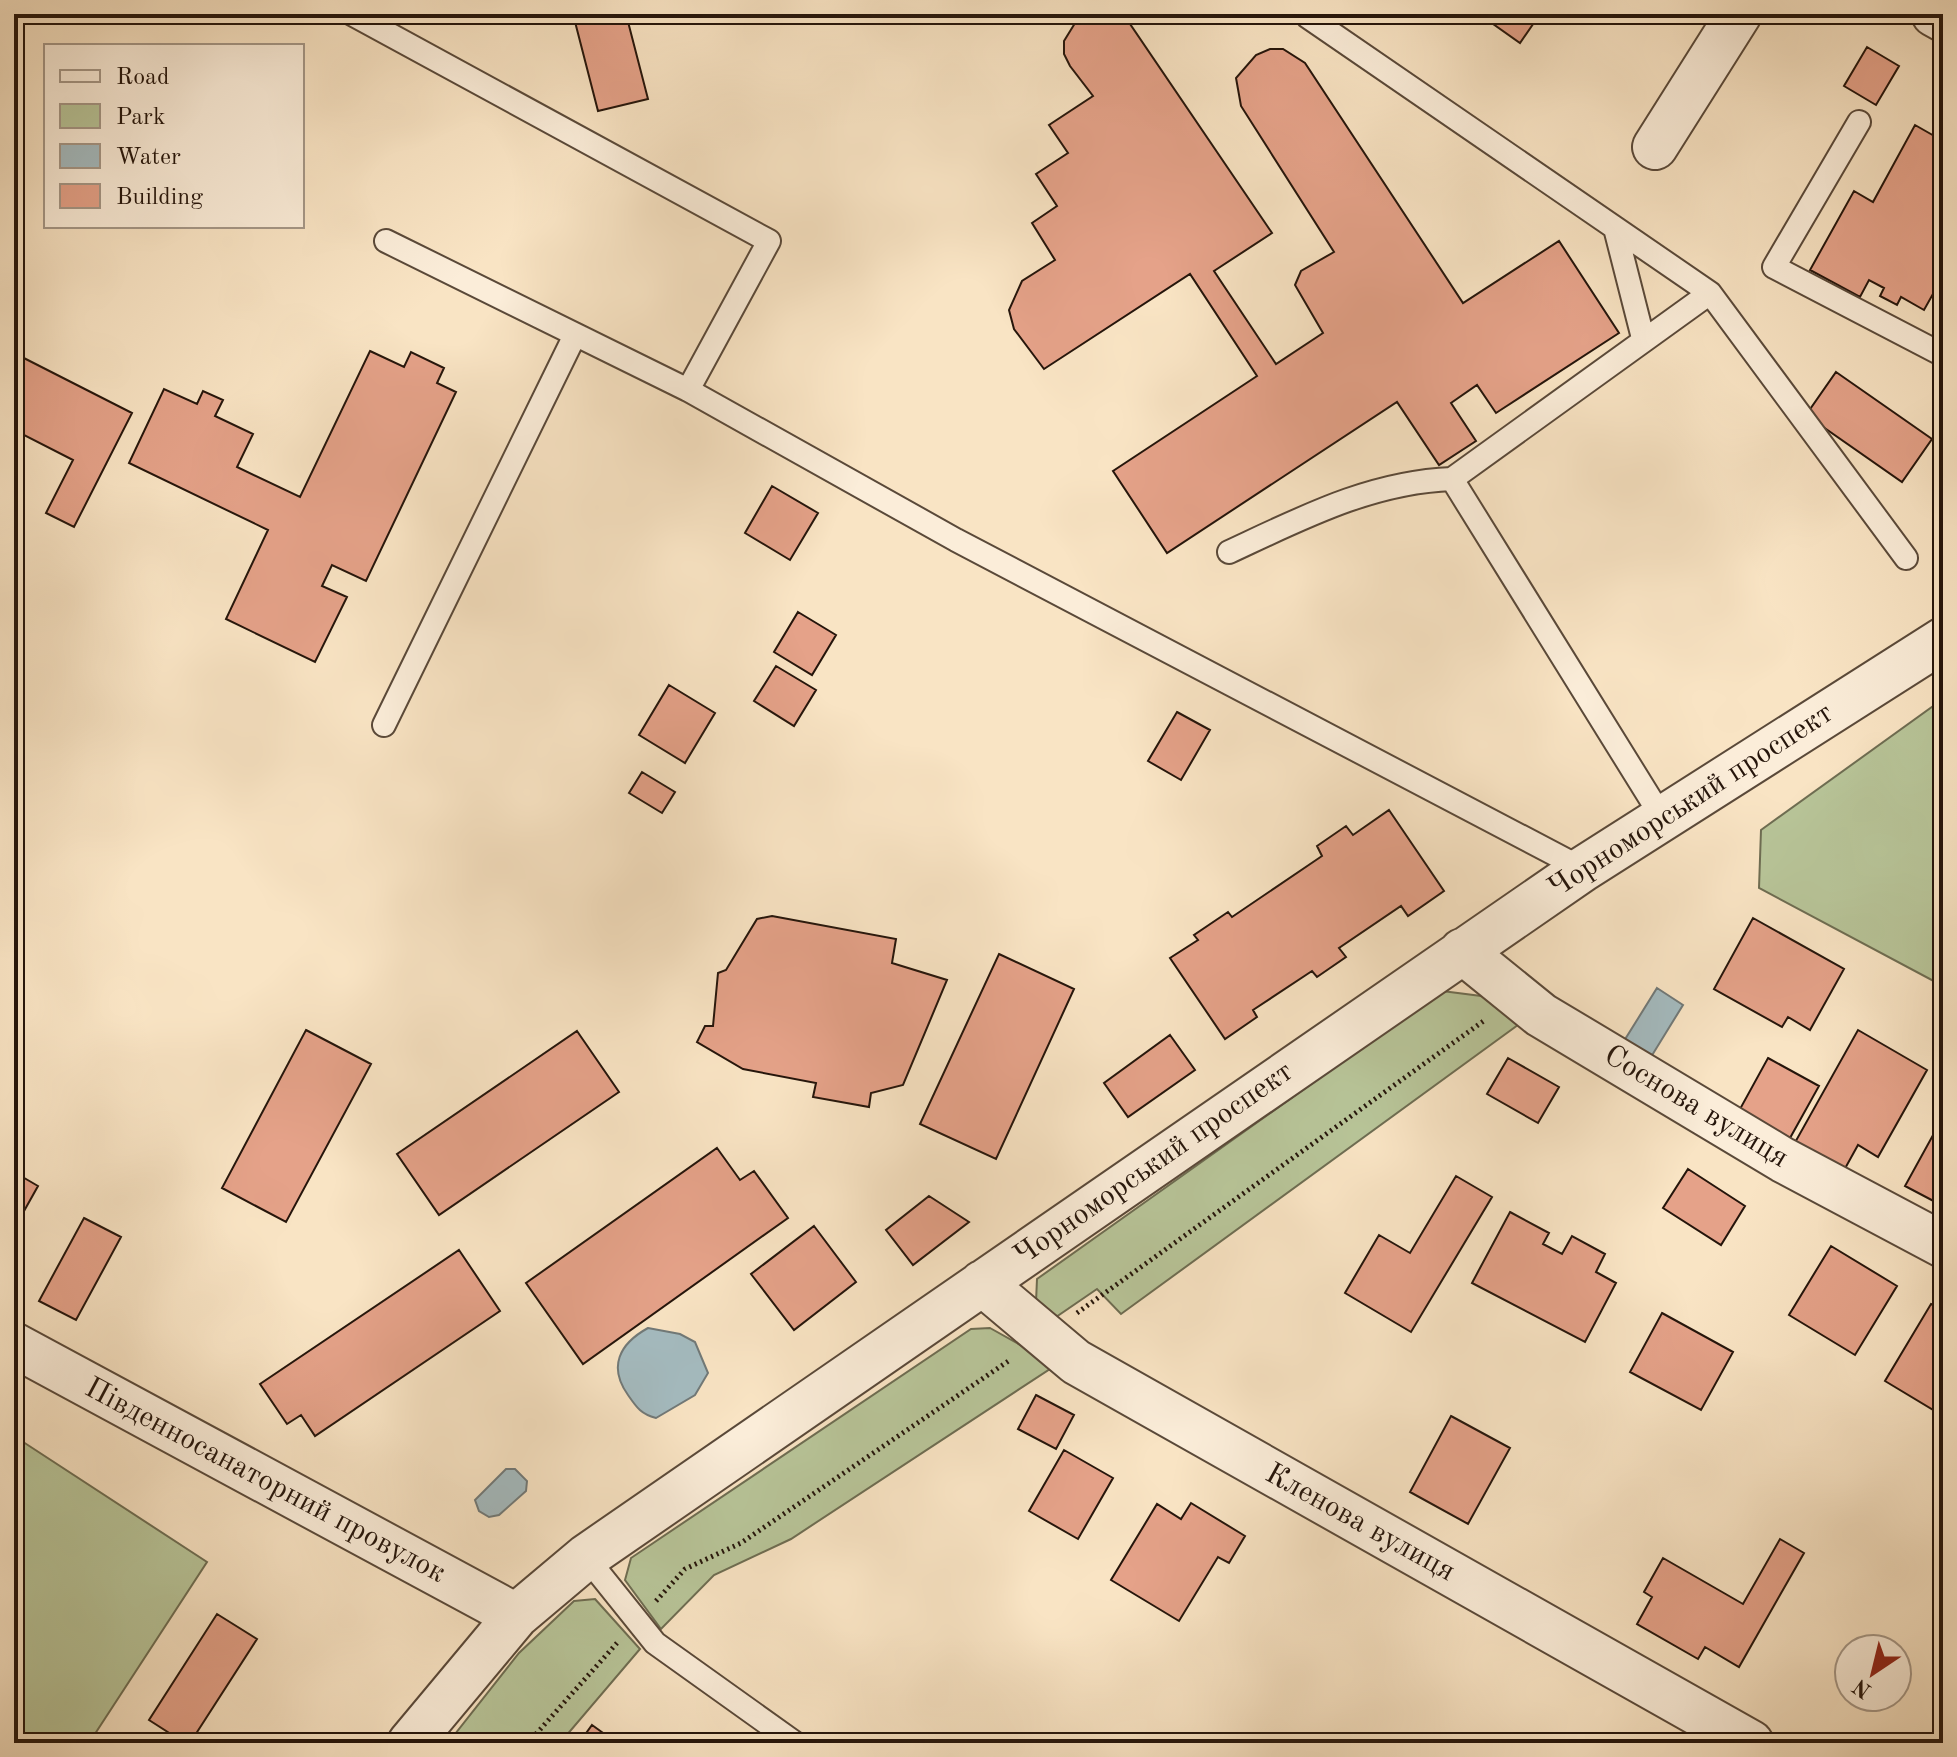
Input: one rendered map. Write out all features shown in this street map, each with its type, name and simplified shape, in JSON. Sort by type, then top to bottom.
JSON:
[{"type":"street","points":[[1655,147],[1739,14]]},
{"type":"street","points":[[1934,14],[1943,19]]},
{"type":"street","name":"Чорноморський проспект","points":[[410,1743],[516,1616],[586,1557],[1583,869],[1943,640]]},
{"type":"street","name":"Соснова вулиця","points":[[1462,951],[1555,1023],[1783,1160],[1943,1245]]},
{"type":"street","name":"Кленова вулиця","points":[[982,1283],[1076,1362],[1751,1743]]},
{"type":"street","name":"Південносанаторний провулок","points":[[14,1345],[516,1616]]},
{"type":"lane","points":[[352,14],[769,241],[688,390]]},
{"type":"lane","points":[[1308,17],[1710,293],[1906,558]]},
{"type":"lane","points":[[1859,122],[1774,267],[1943,355]]},
{"type":"lane","points":[[1615,228],[1643,338]]},
{"type":"lane","points":[[386,241],[688,390],[956,540],[1583,869]]},
{"type":"lane","points":[[1229,552],[1340,501],[1411,480],[1452,479],[1643,338],[1710,293]]},
{"type":"lane","points":[[384,725],[575,335]]},
{"type":"lane","points":[[1452,479],[1663,819]]},
{"type":"lane","points":[[586,1557],[655,1643],[795,1743]]},
{"type":"path","points":[[528,1743],[637,1621]]},
{"type":"green space","points":[[1943,699],[1943,986],[1759,888],[1761,830]]},
{"type":"green space","points":[[1442,991],[1489,997],[1522,1022],[1121,1314],[1097,1289],[1056,1317],[1036,1302],[1037,1279]]},
{"type":"green space","points":[[990,1328],[1056,1365],[791,1539],[714,1575],[661,1629],[625,1580],[631,1558],[971,1329]]},
{"type":"green space","points":[[14,1436],[207,1562],[89,1743],[14,1743]]},
{"type":"green space","points":[[595,1599],[640,1649],[560,1743],[448,1743],[519,1653],[574,1601]]},
{"type":"water","points":[[1657,988],[1683,1005],[1651,1057],[1624,1041]]},
{"type":"water","points":[[648,1328],[680,1334],[695,1342],[708,1373],[695,1395],[656,1418],[637,1407],[628,1395],[622,1385],[618,1366],[630,1341]]},
{"type":"water","points":[[506,1469],[515,1469],[527,1481],[526,1491],[499,1515],[489,1517],[479,1511],[475,1500]]},
{"type":"building","points":[[573,14],[626,14],[648,99],[598,111]]},
{"type":"building","points":[[1119,14],[1130,24],[1272,233],[1214,271],[1276,364],[1323,333],[1295,285],[1301,271],[1334,252],[1241,106],[1236,78],[1256,55],[1270,49],[1283,49],[1305,63],[1463,303],[1559,241],[1619,333],[1496,413],[1477,385],[1451,403],[1476,441],[1439,465],[1397,402],[1167,553],[1113,471],[1257,376],[1190,274],[1044,369],[1014,329],[1009,310],[1022,281],[1055,260],[1032,223],[1057,206],[1036,174],[1068,153],[1049,125],[1093,96],[1070,66],[1064,54],[1064,41],[1080,15]]},
{"type":"building","points":[[1479,14],[1540,14],[1520,43]]},
{"type":"building","points":[[1867,47],[1899,66],[1876,105],[1844,86]]},
{"type":"building","points":[[1915,125],[1943,141],[1940,239],[1943,276],[1924,310],[1901,297],[1897,305],[1880,296],[1884,288],[1869,280],[1860,297],[1810,270],[1854,191],[1873,202]]},
{"type":"building","points":[[370,351],[404,367],[411,352],[444,368],[437,383],[456,392],[366,581],[332,565],[322,586],[347,597],[315,662],[226,619],[268,530],[129,463],[164,389],[197,404],[203,391],[223,400],[215,416],[253,434],[237,467],[300,497]]},
{"type":"building","points":[[14,353],[132,413],[74,527],[46,513],[73,460],[14,430]]},
{"type":"building","points":[[1836,372],[1932,439],[1902,482],[1806,415]]},
{"type":"building","points":[[772,486],[818,513],[790,560],[745,533]]},
{"type":"building","points":[[798,612],[836,635],[812,675],[774,652]]},
{"type":"building","points":[[776,666],[816,690],[794,726],[754,701]]},
{"type":"building","points":[[669,685],[715,713],[685,763],[639,735]]},
{"type":"building","points":[[1177,712],[1210,730],[1181,780],[1148,761]]},
{"type":"building","points":[[642,772],[675,792],[662,813],[629,793]]},
{"type":"building","points":[[1389,810],[1444,891],[1408,916],[1401,906],[1339,948],[1346,957],[1317,977],[1312,971],[1253,1010],[1257,1017],[1225,1039],[1170,958],[1198,940],[1194,935],[1228,912],[1232,917],[1322,856],[1317,846],[1346,826],[1353,835]]},
{"type":"building","points":[[772,916],[896,939],[892,963],[947,980],[903,1085],[871,1093],[869,1107],[813,1097],[816,1083],[743,1069],[697,1042],[705,1026],[713,1026],[718,973],[726,970],[757,919]]},
{"type":"building","points":[[1753,918],[1844,969],[1810,1030],[1788,1017],[1782,1027],[1714,989]]},
{"type":"building","points":[[999,954],[1074,989],[996,1159],[920,1124]]},
{"type":"building","points":[[306,1030],[371,1064],[286,1222],[222,1188]]},
{"type":"building","points":[[1858,1030],[1927,1070],[1878,1157],[1858,1145],[1842,1174],[1793,1146]]},
{"type":"building","points":[[577,1031],[619,1092],[439,1215],[397,1154]]},
{"type":"building","points":[[1170,1035],[1195,1070],[1128,1117],[1104,1083]]},
{"type":"building","points":[[1508,1058],[1559,1087],[1538,1123],[1487,1094]]},
{"type":"building","points":[[1768,1058],[1819,1086],[1790,1138],[1740,1109]]},
{"type":"building","points":[[1943,1117],[1943,1206],[1905,1186]]},
{"type":"building","points":[[717,1148],[740,1180],[754,1171],[788,1218],[583,1364],[526,1283]]},
{"type":"building","points":[[1688,1169],[1745,1206],[1721,1245],[1663,1208]]},
{"type":"building","points":[[14,1172],[38,1186],[14,1229]]},
{"type":"building","points":[[1456,1176],[1492,1197],[1411,1332],[1345,1293],[1379,1235],[1410,1253]]},
{"type":"building","points":[[929,1196],[969,1222],[913,1265],[886,1230]]},
{"type":"building","points":[[1510,1212],[1549,1233],[1543,1244],[1562,1254],[1572,1236],[1605,1254],[1596,1272],[1616,1283],[1585,1342],[1472,1283]]},
{"type":"building","points":[[84,1218],[121,1237],[76,1320],[39,1301]]},
{"type":"building","points":[[814,1226],[856,1282],[794,1330],[751,1274]]},
{"type":"building","points":[[1831,1246],[1897,1286],[1855,1355],[1789,1315]]},
{"type":"building","points":[[459,1250],[500,1311],[315,1436],[301,1415],[287,1424],[260,1384]]},
{"type":"building","points":[[1931,1304],[1943,1310],[1943,1408],[1940,1414],[1885,1381]]},
{"type":"building","points":[[1662,1313],[1733,1352],[1701,1410],[1630,1372]]},
{"type":"building","points":[[1036,1395],[1074,1415],[1056,1449],[1018,1429]]},
{"type":"building","points":[[1451,1416],[1510,1448],[1468,1524],[1410,1492]]},
{"type":"building","points":[[1064,1450],[1113,1478],[1078,1539],[1029,1511]]},
{"type":"building","points":[[1191,1503],[1245,1536],[1229,1563],[1218,1557],[1179,1621],[1111,1580],[1157,1504],[1181,1519]]},
{"type":"building","points":[[1780,1539],[1804,1553],[1739,1667],[1705,1647],[1698,1659],[1637,1624],[1652,1597],[1644,1592],[1663,1558],[1743,1604]]},
{"type":"building","points":[[217,1614],[257,1639],[190,1743],[185,1743],[149,1720]]},
{"type":"building","points":[[592,1725],[617,1743],[579,1743]]}]
